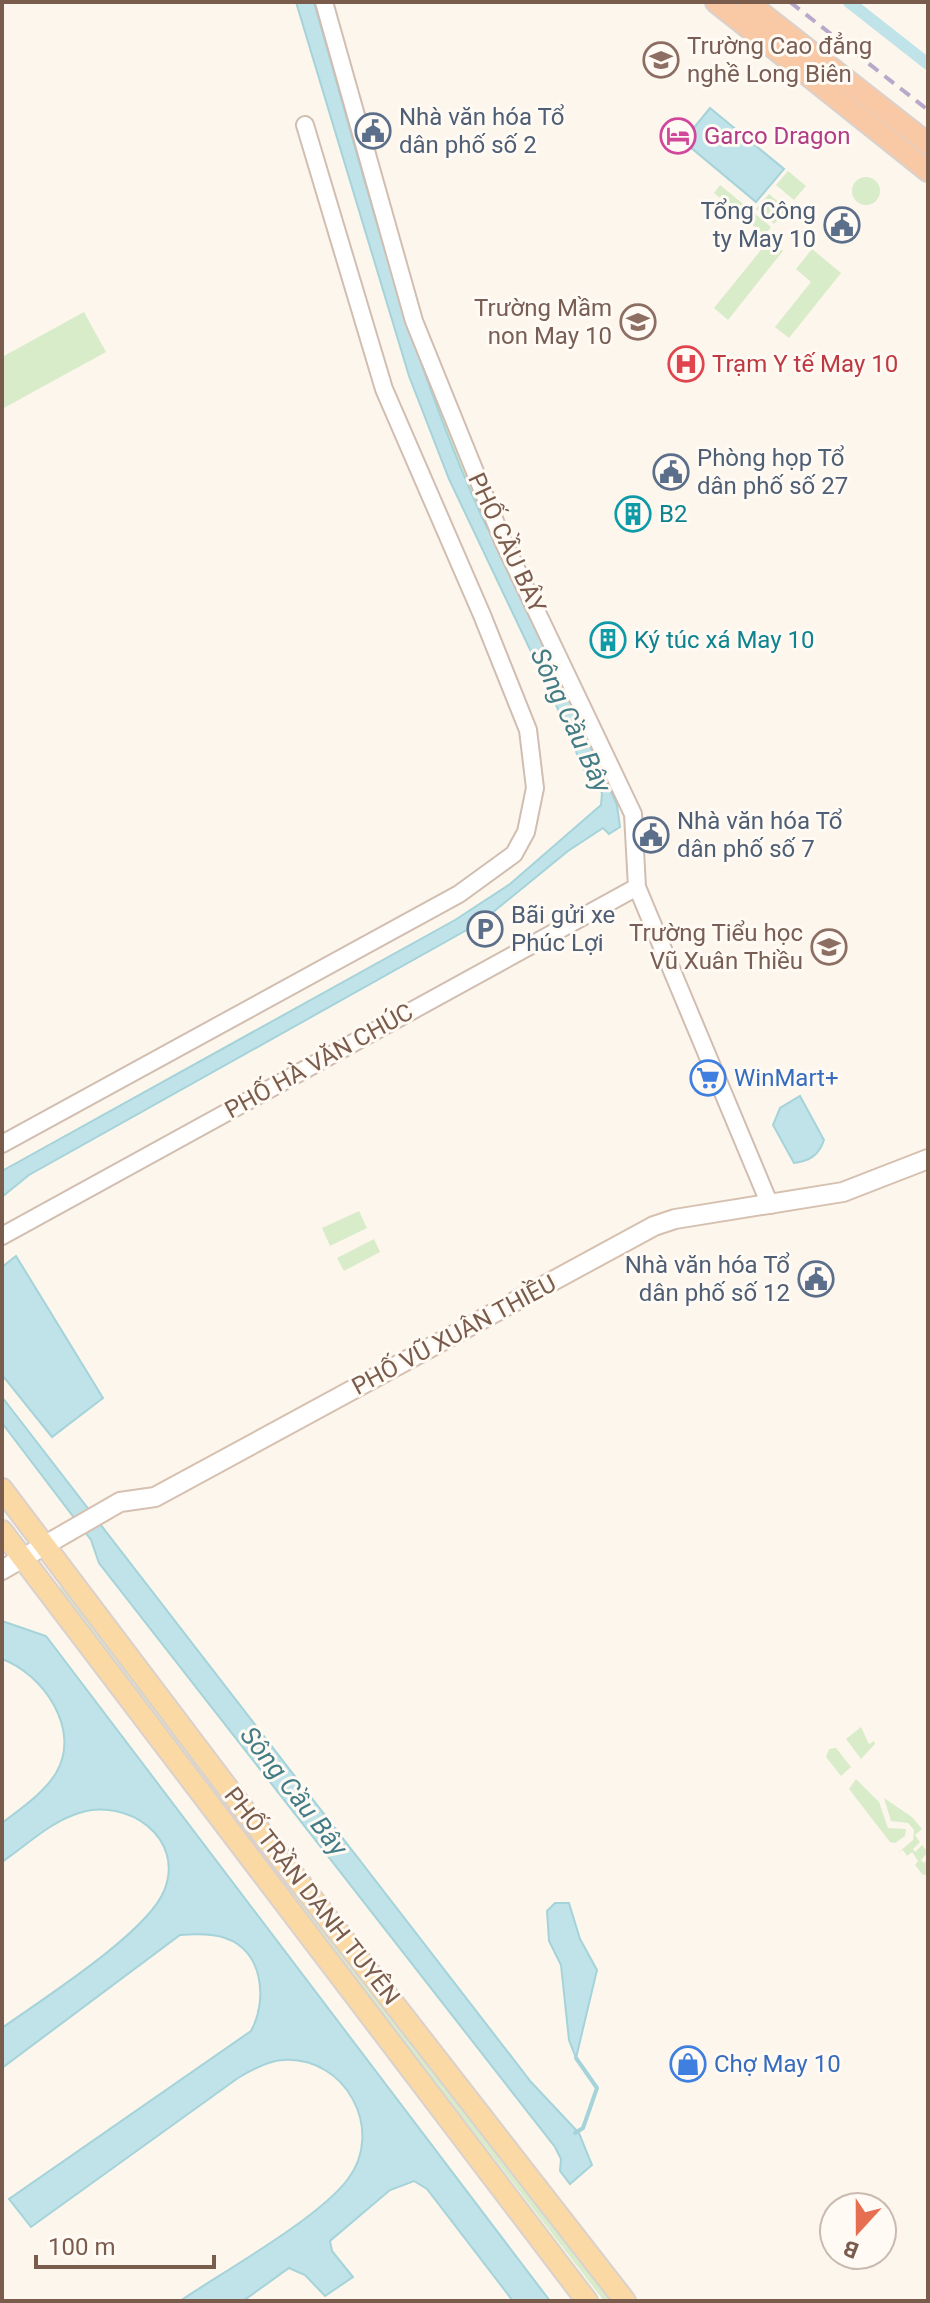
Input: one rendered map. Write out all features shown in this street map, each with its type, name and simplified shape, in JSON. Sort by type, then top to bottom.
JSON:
[{"type":"highway","points":[[716,2],[872,114],[928,144]]},
{"type":"highway","points":[[747,2],[872,114],[928,171]]},
{"type":"main road","name":"PHỐ VŨ XUÂN THIỀU","points":[[2,1570],[127,1500],[155,1497],[654,1226],[675,1219],[843,1192],[928,1159]]},
{"type":"main road","name":"PHỐ TRẦN DANH TUYÊN","points":[[2,1489],[276,1852],[625,2301]]},
{"type":"main road","name":"PHỐ TRẦN DANH TUYÊN","points":[[2,1531],[587,2301]]},
{"type":"street","name":"PHỐ CẦU BÂY","points":[[324,2],[414,321],[503,541],[633,814],[637,887],[770,1205]]},
{"type":"street","points":[[2,1144],[459,894],[514,854],[526,832],[535,788],[528,730],[384,389],[305,125]]},
{"type":"street","name":"PHỐ HÀ VĂN CHÚC","points":[[2,1236],[637,887]]},
{"type":"green space","points":[[314,2],[321,2],[350,102],[493,533],[487,528],[459,464],[411,334]]},
{"type":"green space","points":[[788,171],[806,186],[794,200],[776,185]]},
{"type":"green space","points":[[866,177],[876,181],[880,191],[876,201],[866,205],[856,201],[852,191],[856,181]]},
{"type":"green space","points":[[720,185],[771,227],[765,235],[714,193]]},
{"type":"green space","points":[[769,194],[787,209],[774,224],[756,209]]},
{"type":"green space","points":[[769,240],[783,251],[728,320],[714,308]]},
{"type":"green space","points":[[812,249],[841,273],[789,338],[775,327],[811,282],[796,269]]},
{"type":"green space","points":[[84,312],[106,352],[2,409],[2,357]]},
{"type":"green space","points":[[359,1211],[367,1228],[330,1246],[322,1228]]},
{"type":"green space","points":[[374,1239],[380,1252],[344,1271],[337,1258]]},
{"type":"green space","points":[[58,1587],[63,1588],[613,2301],[604,2301],[58,1593]]},
{"type":"green space","points":[[861,1727],[869,1744],[874,1741],[875,1744],[861,1759],[846,1739]]},
{"type":"green space","points":[[836,1748],[851,1767],[841,1776],[826,1757],[829,1749]]},
{"type":"green space","points":[[856,1779],[879,1802],[888,1828],[906,1829],[905,1836],[895,1843],[890,1842],[849,1789]]},
{"type":"green space","points":[[884,1798],[912,1817],[922,1829],[915,1835],[920,1842],[913,1849],[915,1852],[922,1845],[928,1852],[921,1860],[924,1863],[928,1859],[928,1876],[915,1865],[918,1861],[912,1852],[907,1856],[903,1850],[898,1853],[913,1840],[914,1830],[908,1823],[891,1821]]},
{"type":"water","name":"Sông Cầu Bây","points":[[296,2],[314,2],[390,268],[459,464],[617,805],[620,827],[609,834],[603,828],[568,851],[481,922],[29,1175],[2,1197],[2,1171],[455,920],[510,884],[601,805],[602,793],[583,768],[449,479],[409,376]]},
{"type":"water","points":[[710,108],[784,169],[756,202],[683,141]]},
{"type":"water","points":[[800,1096],[824,1140],[813,1156],[794,1163],[773,1125],[780,1108]]},
{"type":"water","points":[[16,1256],[103,1398],[52,1437],[2,1375],[2,1267]]},
{"type":"water","name":"Sông Cầu Bây","points":[[2,1397],[531,2082],[579,2133],[592,2165],[570,2184],[560,2171],[561,2159],[555,2147],[99,1563],[91,1540],[2,1423]]},
{"type":"water","points":[[2,1621],[46,1636],[550,2301],[513,2301],[427,2189],[414,2181],[390,2190],[330,2241],[332,2251],[353,2277],[325,2296],[305,2275],[289,2268],[243,2301],[180,2301],[315,2211],[348,2179],[358,2160],[362,2139],[360,2119],[353,2100],[341,2083],[325,2070],[305,2062],[277,2061],[243,2075],[31,2227],[9,2199],[251,2031],[260,1991],[254,1965],[238,1944],[214,1935],[180,1935],[2,2068],[2,2028],[91,1965],[137,1926],[154,1908],[164,1891],[169,1872],[167,1854],[148,1826],[116,1811],[79,1813],[58,1822],[2,1862],[2,1823],[51,1780],[63,1756],[64,1739],[61,1722],[44,1690],[17,1666],[2,1659]]},
{"type":"water","points":[[555,1903],[569,1903],[580,1939],[597,1970],[576,2058],[569,2040],[561,1965],[549,1941],[547,1911]]},
{"type":"waterway","points":[[849,2],[928,64]]},
{"type":"waterway","points":[[575,2133],[583,2128],[597,2088],[576,2058]]},
{"type":"railway","points":[[790,2],[928,110]]},
{"type":"place","name":"Trường Cao đẳng nghề Long Biên","points":[[661,60]]},
{"type":"place","name":"Nhà văn hóa Tổ dân phố số 2","points":[[373,131]]},
{"type":"place","name":"Garco Dragon","points":[[678,136]]},
{"type":"place","name":"Tổng Công ty May 10","points":[[842,225]]},
{"type":"place","name":"Trường Mầm non May 10","points":[[638,322]]},
{"type":"place","name":"Trạm Y tế May 10","points":[[686,364]]},
{"type":"place","name":"Phòng họp Tổ dân phố số 27","points":[[671,472]]},
{"type":"place","name":"B2","points":[[633,514]]},
{"type":"place","name":"Ký túc xá May 10","points":[[608,640]]},
{"type":"place","name":"Nhà văn hóa Tổ dân phố số 7","points":[[651,835]]},
{"type":"place","name":"Bãi gửi xe Phúc Lợi","points":[[485,929]]},
{"type":"place","name":"Trường Tiểu học Vũ Xuân Thiều","points":[[829,947]]},
{"type":"place","name":"WinMart+","points":[[708,1078]]},
{"type":"place","name":"Nhà văn hóa Tổ dân phố số 12","points":[[816,1279]]},
{"type":"place","name":"Chợ May 10","points":[[688,2064]]}]
